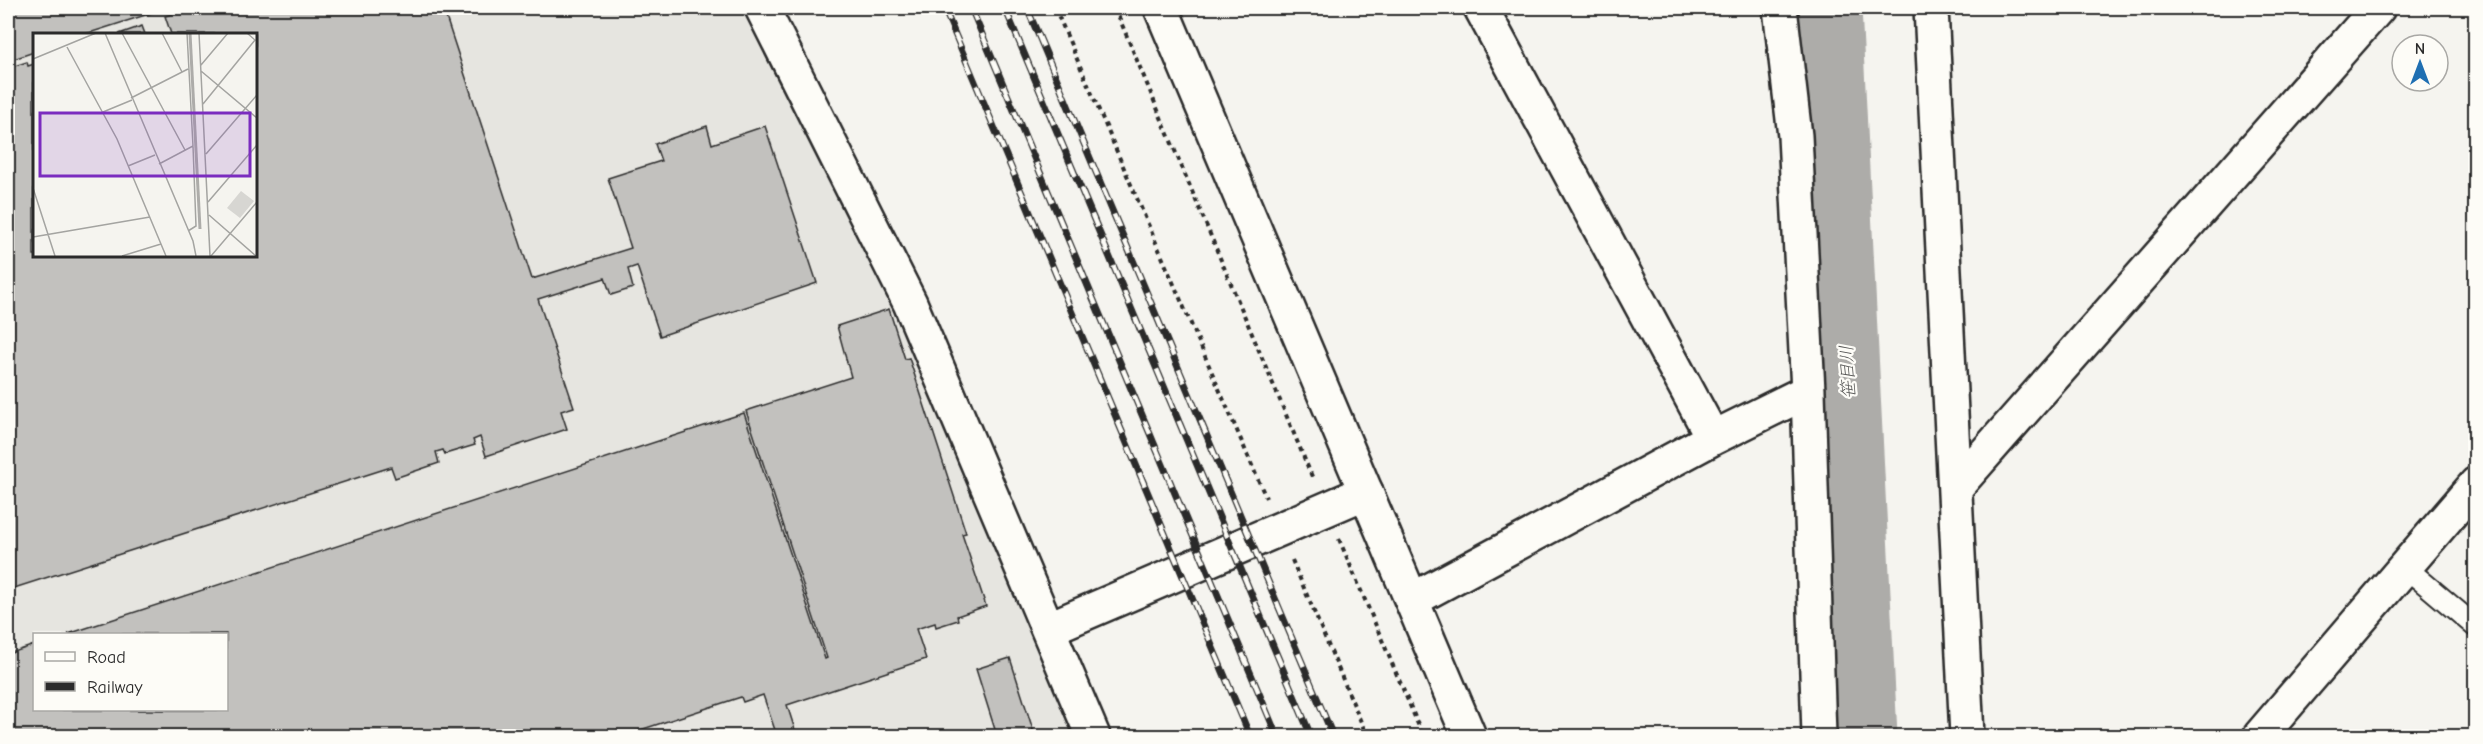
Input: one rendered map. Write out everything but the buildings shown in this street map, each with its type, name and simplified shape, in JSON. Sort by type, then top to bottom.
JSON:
[{"type":"street","points":[[762,8],[910,303],[1093,736]]},
{"type":"street","points":[[1161,8],[1468,736]]},
{"type":"street","points":[[1481,8],[1713,438]]},
{"type":"street","points":[[1780,8],[1795,136],[1808,391],[1819,736]]},
{"type":"street","points":[[1931,8],[1967,736]]},
{"type":"street","points":[[1955,488],[2378,8]]},
{"type":"street","points":[[1412,600],[1713,438],[1808,391]]},
{"type":"street","points":[[2260,736],[2475,484]]},
{"type":"street","points":[[1048,629],[1366,492]]},
{"type":"lane","points":[[2405,567],[2475,627]]},
{"type":"path","points":[[1055,8],[1367,736]]},
{"type":"path","points":[[1115,8],[1314,482]]},
{"type":"path","points":[[1338,535],[1423,736]]},
{"type":"shaded area","points":[[8,8],[762,8],[1093,736],[8,736]]},
{"type":"waterway","name":"笹目川","points":[[1830,8],[1866,736]]},
{"type":"railway","points":[[944,8],[1250,736]]},
{"type":"railway","points":[[971,8],[1277,736]]},
{"type":"railway","points":[[1005,8],[1311,736]]},
{"type":"railway","points":[[1027,8],[1333,736]]}]
